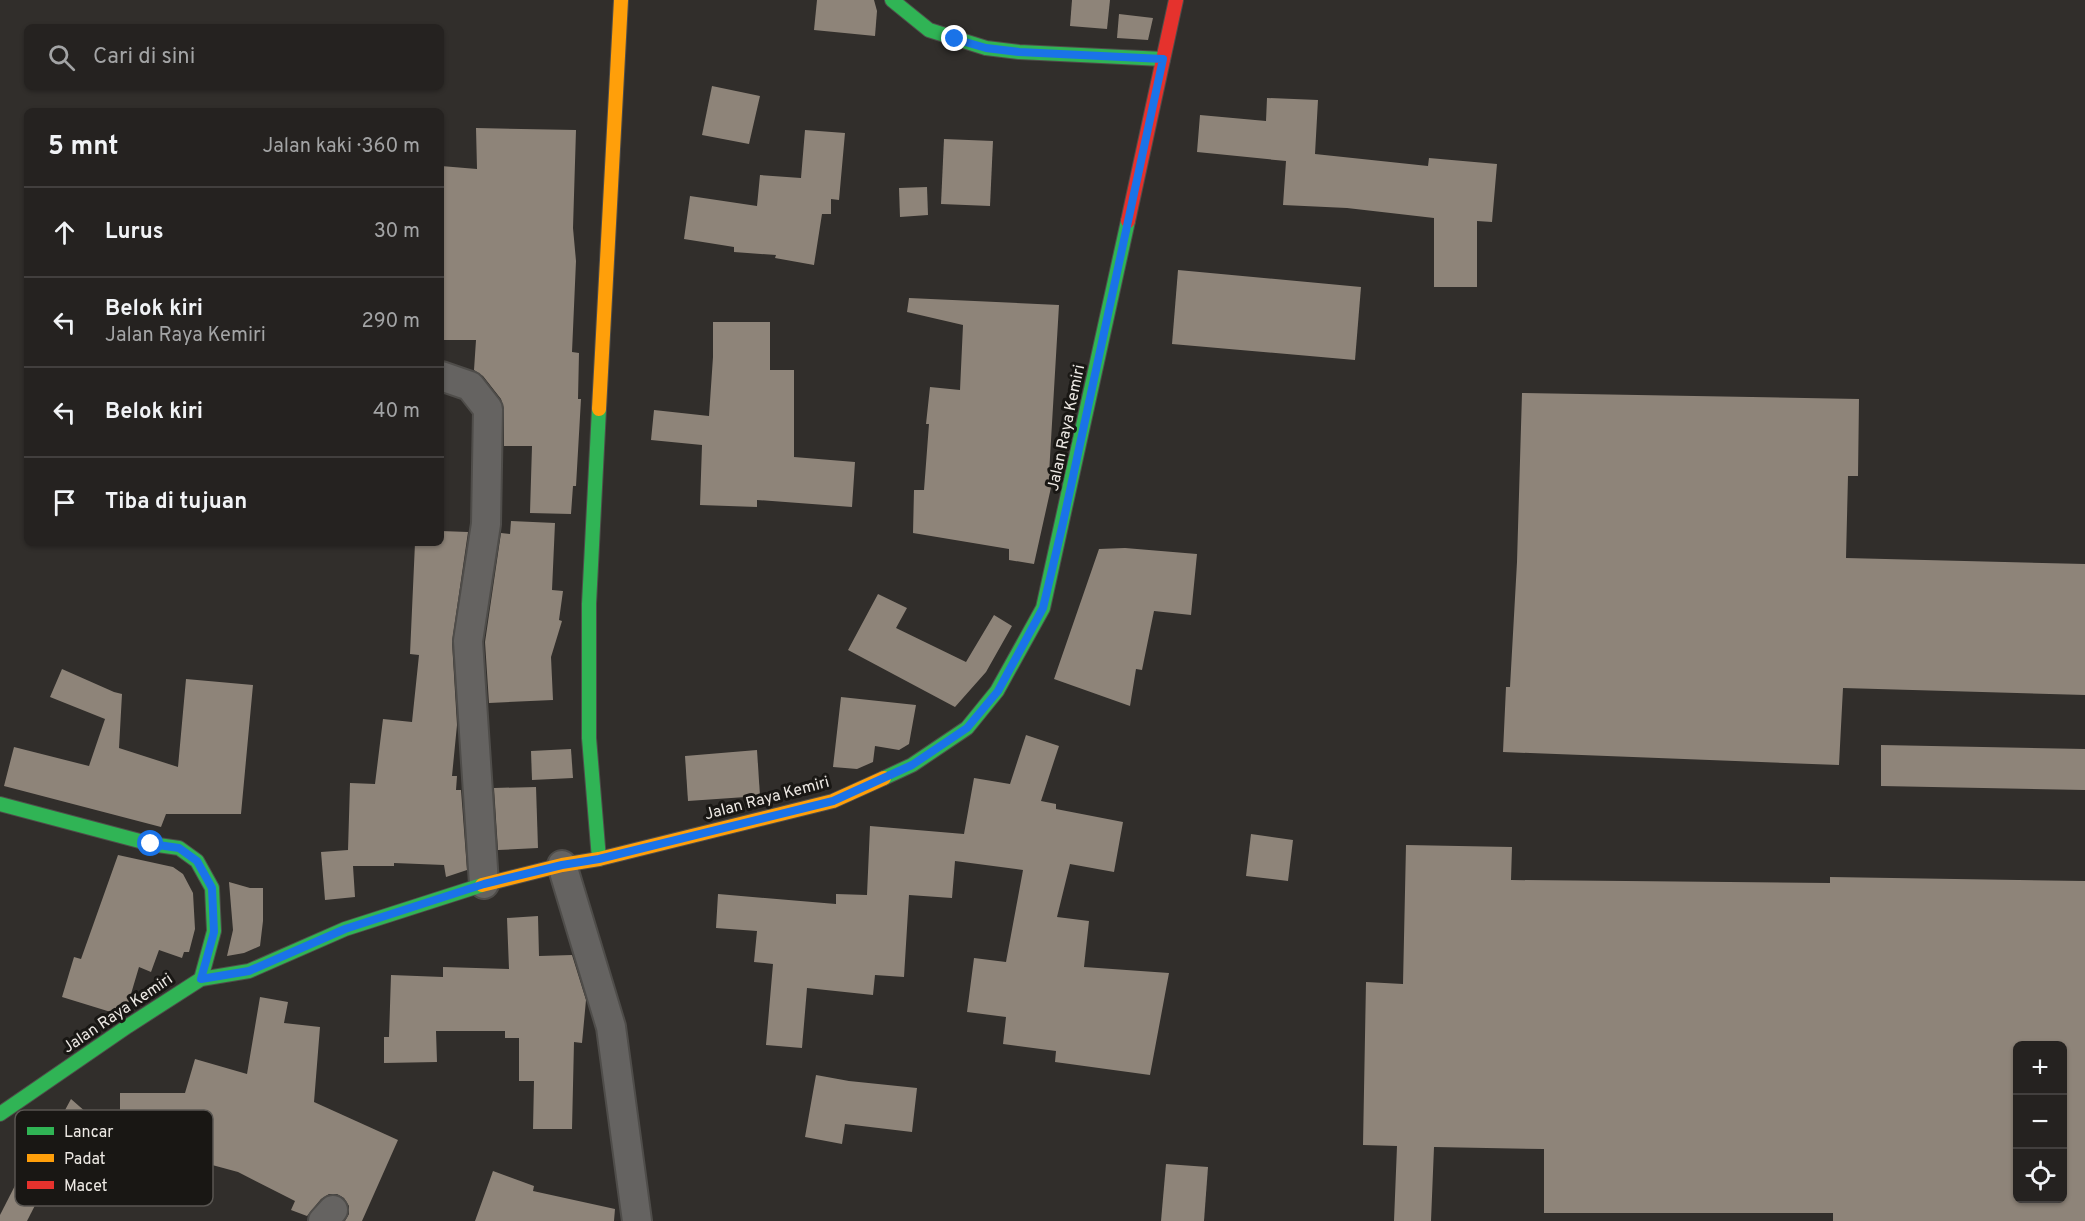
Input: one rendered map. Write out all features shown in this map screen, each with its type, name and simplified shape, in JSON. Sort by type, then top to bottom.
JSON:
[{"type":"street","points":[[599,859],[589,738],[589,604],[621,0]]},
{"type":"street","points":[[892,0],[929,30],[986,48],[1019,52],[1163,59]]},
{"type":"street","name":"Jalan Raya Kemiri","points":[[0,1114],[201,979],[249,971],[345,929],[484,884],[562,865],[599,859],[833,801],[912,765],[967,728],[998,691],[1043,608],[1176,0]]},
{"type":"street","points":[[444,377],[470,386],[488,409],[486,524],[468,641],[484,884]]},
{"type":"street","points":[[0,804],[151,844],[179,848],[197,861],[212,888],[214,932],[201,979]]},
{"type":"street","points":[[562,865],[611,1027],[637,1221]]},
{"type":"building","points":[[817,0],[874,0],[877,11],[875,36],[814,30]]},
{"type":"building","points":[[1072,0],[1110,0],[1107,29],[1070,26]]},
{"type":"building","points":[[1119,14],[1153,18],[1148,40],[1117,38]]},
{"type":"building","points":[[712,86],[760,96],[749,144],[702,135]]},
{"type":"building","points":[[1267,98],[1318,100],[1315,154],[1428,166],[1429,158],[1497,164],[1492,222],[1477,221],[1477,287],[1434,287],[1434,218],[1347,208],[1283,205],[1286,161],[1197,152],[1200,115],[1266,121]]},
{"type":"building","points":[[476,128],[576,130],[573,228],[576,261],[572,352],[579,353],[578,399],[581,399],[576,486],[573,486],[571,514],[530,513],[532,446],[504,446],[504,409],[501,399],[483,376],[474,370],[476,340],[444,340],[444,166],[477,169]]},
{"type":"building","points":[[805,130],[845,133],[839,200],[831,199],[831,214],[822,214],[814,265],[775,258],[776,255],[734,252],[734,247],[684,239],[690,196],[757,206],[760,175],[801,178]]},
{"type":"building","points":[[944,139],[993,141],[990,206],[941,204]]},
{"type":"building","points":[[927,187],[928,215],[900,217],[899,188]]},
{"type":"building","points":[[1178,270],[1361,287],[1355,360],[1172,344]]},
{"type":"building","points":[[909,298],[1059,305],[1049,474],[1054,474],[1034,564],[1009,560],[1009,549],[913,533],[914,490],[924,490],[929,424],[926,424],[930,387],[960,390],[963,325],[907,312]]},
{"type":"building","points":[[713,322],[770,322],[770,370],[794,370],[794,457],[855,462],[852,507],[757,500],[757,507],[700,505],[702,445],[651,440],[654,410],[709,416]]},
{"type":"building","points":[[1522,393],[1859,399],[1858,476],[1848,476],[1846,558],[2085,564],[2085,695],[1843,688],[1839,765],[1503,752],[1506,687],[1510,687],[1517,562]]},
{"type":"building","points":[[511,521],[555,523],[552,590],[563,591],[559,620],[562,621],[551,657],[553,700],[489,703],[485,642],[501,533],[510,534]]},
{"type":"building","points":[[444,531],[468,532],[452,642],[457,725],[452,776],[457,776],[456,790],[461,790],[467,870],[446,877],[444,865],[394,863],[394,866],[353,866],[355,897],[325,900],[321,852],[348,850],[350,783],[375,784],[383,719],[412,722],[419,655],[410,654],[415,546],[444,546]]},
{"type":"building","points":[[1125,548],[1197,554],[1191,615],[1154,611],[1142,670],[1136,669],[1130,706],[1054,679],[1099,549]]},
{"type":"building","points":[[878,594],[907,608],[896,628],[966,662],[994,615],[1012,626],[986,672],[955,707],[848,650]]},
{"type":"building","points":[[62,669],[122,694],[119,748],[178,767],[186,679],[253,685],[241,814],[166,814],[161,827],[4,786],[14,747],[89,766],[105,719],[50,697]]},
{"type":"building","points":[[841,697],[916,705],[909,744],[899,750],[875,746],[873,762],[857,769],[833,767]]},
{"type":"building","points":[[1026,735],[1059,746],[1041,801],[1056,804],[1056,809],[1123,822],[1114,872],[1070,864],[1057,917],[1089,921],[1084,967],[1169,973],[1150,1075],[1055,1062],[1056,1051],[1003,1044],[1006,1017],[967,1012],[974,958],[1006,962],[1023,870],[955,861],[952,898],[909,895],[904,977],[875,975],[873,995],[807,988],[802,1048],[766,1045],[773,964],[754,962],[757,931],[716,928],[718,894],[836,904],[836,894],[867,895],[870,826],[964,834],[974,778],[1010,784]]},
{"type":"building","points":[[1881,745],[2085,749],[2085,790],[1881,786]]},
{"type":"building","points":[[571,749],[573,778],[532,780],[531,751]]},
{"type":"building","points":[[757,750],[760,796],[688,801],[685,756]]},
{"type":"building","points":[[536,787],[538,848],[498,850],[494,788]]},
{"type":"building","points":[[1251,834],[1293,840],[1288,881],[1246,876]]},
{"type":"building","points":[[1406,845],[1512,847],[1511,880],[1830,883],[1830,877],[2085,881],[2085,1221],[1833,1221],[1833,1213],[1544,1213],[1544,1149],[1434,1147],[1431,1221],[1394,1221],[1397,1146],[1363,1145],[1366,982],[1403,984]]},
{"type":"building","points":[[118,855],[173,867],[183,874],[193,893],[195,929],[189,952],[184,952],[182,958],[159,950],[151,972],[139,967],[128,1004],[114,1013],[62,997],[74,957],[81,959]]},
{"type":"building","points":[[229,882],[250,888],[263,888],[263,921],[260,946],[244,953],[227,956],[233,930]]},
{"type":"building","points":[[538,916],[539,956],[572,955],[586,1000],[582,1043],[574,1042],[572,1129],[533,1129],[534,1081],[519,1081],[519,1038],[505,1038],[505,1031],[436,1031],[437,1062],[384,1063],[384,1037],[389,1037],[391,975],[443,977],[443,967],[509,969],[507,918]]},
{"type":"building","points":[[260,997],[288,1002],[284,1023],[320,1027],[314,1102],[398,1140],[362,1221],[345,1221],[349,1214],[349,1206],[344,1198],[337,1194],[329,1194],[321,1199],[307,1216],[291,1210],[295,1201],[238,1172],[213,1165],[213,1110],[120,1110],[120,1093],[185,1093],[195,1059],[247,1074]]},
{"type":"building","points":[[816,1075],[917,1088],[912,1132],[845,1124],[842,1144],[805,1137]]},
{"type":"building","points":[[71,1099],[84,1110],[65,1110]]},
{"type":"building","points":[[1166,1164],[1208,1167],[1204,1221],[1161,1221]]},
{"type":"building","points":[[493,1171],[534,1186],[533,1191],[615,1209],[614,1221],[475,1221]]},
{"type":"building","points":[[15,1186],[15,1206],[35,1206],[27,1221],[0,1221],[0,1215]]},
{"type":"traffic: fast","points":[[892,0],[929,30],[986,48],[1019,52],[1163,59]]},
{"type":"traffic: fast","points":[[884,778],[912,765],[967,728],[997,691],[1043,608],[1128,221]]},
{"type":"traffic: fast","points":[[599,409],[589,604],[589,738],[599,859]]},
{"type":"traffic: fast","points":[[0,804],[151,844],[179,848],[197,861],[212,888],[214,931],[201,979]]},
{"type":"traffic: fast","points":[[0,1114],[201,979],[249,971],[345,929],[482,885]]},
{"type":"traffic: slow","points":[[599,409],[621,0]]},
{"type":"traffic: slow","points":[[482,885],[562,865],[599,859],[833,801],[884,778]]},
{"type":"traffic: jam","points":[[1128,221],[1176,0]]},
{"type":"route","points":[[151,844],[179,848],[197,861],[212,888],[214,932],[201,979],[249,971],[345,929],[484,884],[562,865],[599,859],[833,801],[912,765],[967,728],[998,691],[1043,608],[1163,59],[1019,52],[986,48],[955,39]]}]
